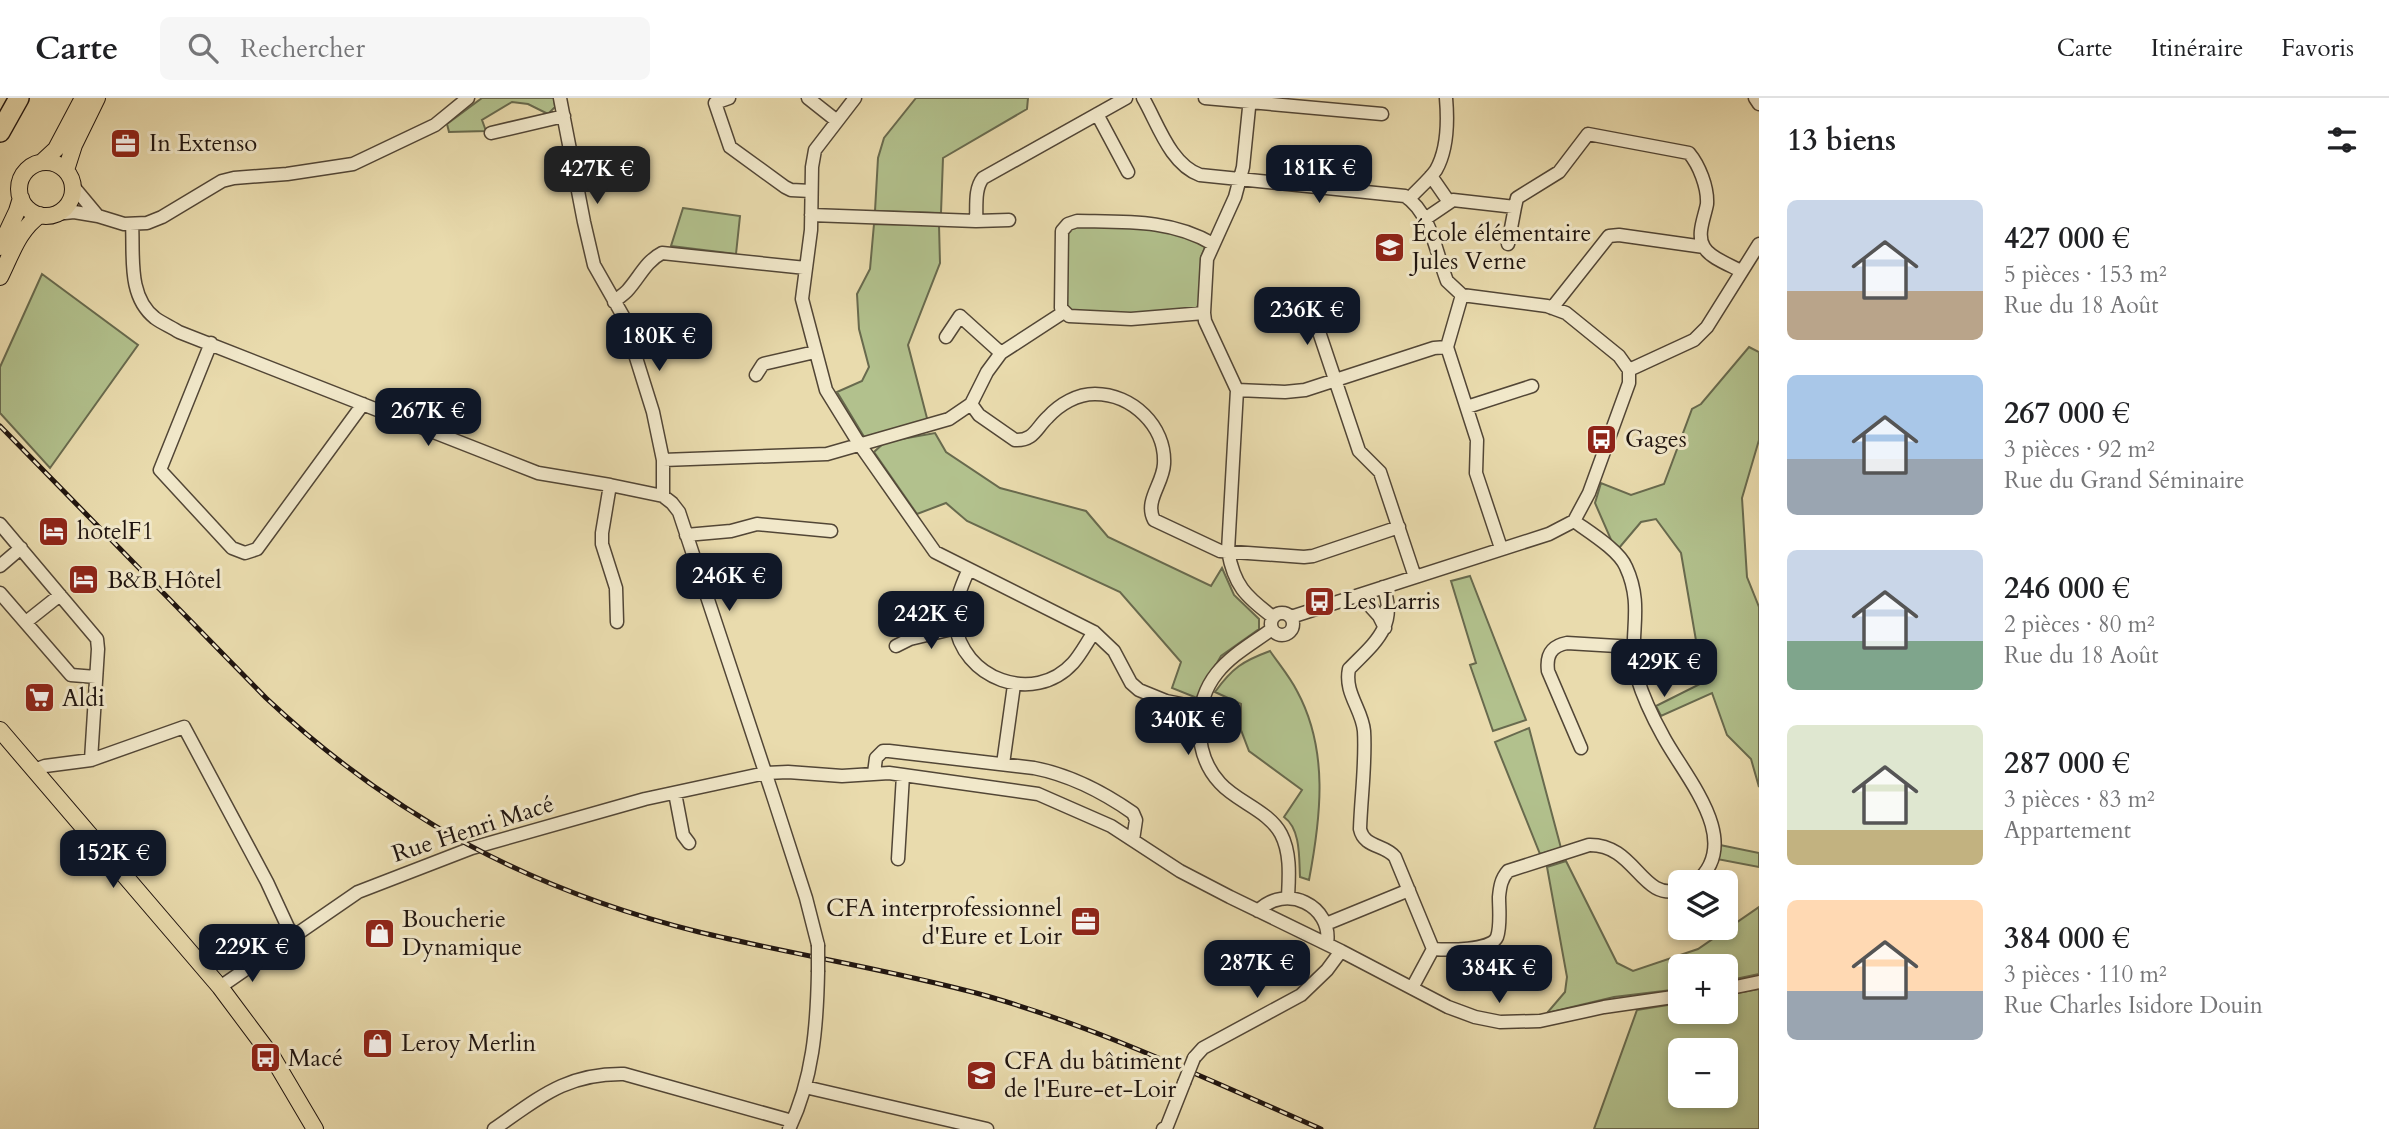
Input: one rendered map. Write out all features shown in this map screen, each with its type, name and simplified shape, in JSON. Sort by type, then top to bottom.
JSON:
[{"type":"highway","points":[[0,132],[19,98]]},
{"type":"main road","points":[[47,214],[29,210],[21,198],[21,178],[33,165],[42,162],[56,149],[83,98]]},
{"type":"main road","points":[[66,170],[74,145],[97,98]]},
{"type":"main road","points":[[0,277],[29,222],[69,204],[73,186],[66,170],[59,165],[42,162]]},
{"type":"main road","points":[[0,247],[21,198]]},
{"type":"main road","points":[[0,730],[220,987],[274,1058],[315,1129]]},
{"type":"street","points":[[47,214],[74,212],[124,224],[147,223],[222,181],[353,164],[435,125],[468,98]]},
{"type":"street","points":[[560,98],[594,265],[623,316],[653,412],[663,460],[663,496]]},
{"type":"street","points":[[729,98],[715,103],[730,147],[785,187],[811,191]]},
{"type":"street","points":[[808,98],[837,121]]},
{"type":"street","points":[[855,98],[815,150],[802,299],[826,390],[927,544],[935,552],[968,571],[1094,632],[1115,651],[1131,683],[1139,690],[1161,700],[1201,708]]},
{"type":"street","points":[[976,220],[977,191],[983,178],[1126,98]]},
{"type":"street","points":[[1144,98],[1172,150],[1185,167],[1200,175],[1390,194],[1409,199],[1425,219],[1447,281],[1462,295],[1552,308],[1566,313],[1619,356],[1629,370],[1629,383],[1593,481],[1574,521],[1549,534],[1291,617]]},
{"type":"street","points":[[1205,98],[1382,114]]},
{"type":"street","points":[[1409,199],[1435,172],[1441,156],[1447,131],[1446,98]]},
{"type":"street","points":[[1755,98],[1759,104]]},
{"type":"street","points":[[1250,100],[1243,167],[1235,197],[1207,259],[1204,313],[1205,321],[1237,390],[1228,551],[1231,569],[1240,589],[1272,623],[1281,635],[1288,634],[1293,624],[1291,617],[1282,612],[1272,623],[1217,672],[1207,688],[1199,726],[1208,764],[1219,781],[1280,831],[1287,845],[1288,897]]},
{"type":"street","points":[[1097,114],[1128,172]]},
{"type":"street","points":[[491,133],[564,117]]},
{"type":"street","points":[[1508,244],[1517,198],[1559,172],[1588,134],[1689,153],[1698,165],[1707,200],[1701,240],[1704,247],[1710,254],[1741,271]]},
{"type":"street","points":[[1430,176],[1449,202]]},
{"type":"street","points":[[73,186],[98,216]]},
{"type":"street","points":[[1425,219],[1449,202],[1461,200],[1515,207]]},
{"type":"street","points":[[811,215],[1009,220]]},
{"type":"street","points":[[1204,313],[1103,319],[1069,316],[1061,308],[1062,231],[1068,224],[1077,221],[1157,224],[1184,230],[1213,244]]},
{"type":"street","points":[[132,224],[134,278],[141,300],[153,317],[179,332],[538,473],[663,496],[679,512],[806,898],[818,945],[814,1045],[805,1087],[791,1125],[624,1074],[600,1074],[553,1089],[494,1129]]},
{"type":"street","points":[[1552,308],[1609,236],[1619,234],[1704,247]]},
{"type":"street","points":[[1629,370],[1694,340],[1707,327],[1759,244]]},
{"type":"street","points":[[614,302],[629,289],[655,257],[662,253],[806,268]]},
{"type":"street","points":[[1462,295],[1447,347],[1477,440],[1476,473],[1501,548]]},
{"type":"street","points":[[1310,302],[1359,451],[1380,472],[1415,577]]},
{"type":"street","points":[[663,460],[814,456],[949,419],[971,404],[987,372],[1001,353],[1064,313]]},
{"type":"street","points":[[946,337],[960,316],[1001,353]]},
{"type":"street","points":[[211,343],[160,470],[232,548],[245,553],[257,549],[363,404]]},
{"type":"street","points":[[1237,390],[1292,392],[1434,348],[1447,347]]},
{"type":"street","points":[[756,374],[764,364],[816,352]]},
{"type":"street","points":[[1467,407],[1532,386]]},
{"type":"street","points":[[971,404],[979,415],[1015,440],[1021,441],[1034,435],[1045,419],[1061,405],[1076,397],[1095,394],[1112,396],[1131,404],[1149,419],[1161,443],[1164,463],[1160,483],[1150,502],[1150,512],[1154,520],[1220,551],[1313,556],[1399,527]]},
{"type":"street","points":[[610,485],[601,533],[616,587],[617,622]]},
{"type":"street","points":[[1574,521],[1625,563],[1637,605],[1634,647],[1641,689],[1662,735],[1703,802],[1712,823],[1714,855],[1708,870]]},
{"type":"street","points":[[0,524],[97,639],[99,649],[91,760]]},
{"type":"street","points":[[686,535],[730,531],[757,524],[831,531]]},
{"type":"street","points":[[0,566],[21,548]]},
{"type":"street","points":[[968,571],[955,607],[956,628],[961,645],[978,667],[989,676],[1014,685],[1039,683],[1073,664],[1094,632]]},
{"type":"street","points":[[1383,587],[1388,605],[1384,633],[1349,669],[1348,677],[1348,687],[1364,729],[1360,829],[1362,836],[1369,843],[1391,851],[1395,857],[1433,949]]},
{"type":"street","points":[[0,593],[71,675],[96,677]]},
{"type":"street","points":[[26,622],[60,595]]},
{"type":"street","points":[[1360,596],[1379,616],[1385,628]]},
{"type":"street","points":[[896,646],[910,639],[956,628]]},
{"type":"street","points":[[1581,748],[1548,671],[1550,651],[1567,643],[1634,647]]},
{"type":"street","points":[[1003,764],[1014,685]]},
{"type":"street","points":[[34,770],[91,760],[184,727],[267,882],[292,936]]},
{"type":"street","points":[[874,773],[876,758],[883,751],[1034,768],[1068,777],[1133,813],[1136,821],[1133,840]]},
{"type":"street","name":"Rue Henri Macé","points":[[220,987],[358,892],[472,848],[581,816],[675,793],[788,772],[842,776],[874,773],[903,775],[1038,794],[1111,826],[1180,871],[1448,1007],[1475,1017],[1500,1022],[1541,1021],[1604,1007],[1668,998]]},
{"type":"street","points":[[898,859],[903,775]]},
{"type":"street","points":[[675,793],[685,841]]},
{"type":"street","points":[[1433,949],[1488,946],[1493,943],[1497,935],[1503,877],[1508,872],[1589,845],[1615,850],[1624,856],[1647,883],[1668,891]]},
{"type":"street","points":[[1326,924],[1409,890]]},
{"type":"street","points":[[1258,911],[1264,904],[1288,897],[1301,900],[1313,906],[1326,924],[1329,935],[1327,944]]},
{"type":"street","points":[[1412,988],[1433,949]]},
{"type":"street","points":[[1166,1128],[1194,1058],[1203,1048],[1301,995],[1326,971],[1341,951]]},
{"type":"street","points":[[1738,986],[1759,982]]},
{"type":"street","points":[[805,1087],[987,1129]]},
{"type":"green space","points":[[482,98],[554,98],[555,107],[548,114],[528,104],[512,102],[482,120],[486,131],[449,132],[447,124]]},
{"type":"green space","points":[[916,98],[1028,98],[1027,109],[943,158],[941,213],[875,211],[878,158],[884,138]]},
{"type":"green space","points":[[683,208],[740,216],[736,254],[671,246]]},
{"type":"green space","points":[[874,224],[939,225],[940,263],[908,345],[928,422],[866,440],[837,392],[862,381],[869,367],[859,329],[857,294],[870,269]]},
{"type":"green space","points":[[1072,227],[1162,229],[1177,233],[1205,247],[1201,257],[1201,303],[1194,310],[1135,314],[1071,312],[1065,305],[1065,238]]},
{"type":"green space","points":[[42,274],[138,345],[50,468],[0,413],[0,367]]},
{"type":"green space","points":[[1749,347],[1759,352],[1759,440],[1742,498],[1747,577],[1759,607],[1759,787],[1751,759],[1727,735],[1712,693],[1661,716],[1656,706],[1706,681],[1699,658],[1681,553],[1656,519],[1641,522],[1619,548],[1612,542],[1595,503],[1601,483],[1631,495],[1664,484],[1692,409],[1701,404]]},
{"type":"green space","points":[[935,433],[946,452],[1000,488],[1086,511],[1108,537],[1211,586],[1222,568],[1234,595],[1259,619],[1259,629],[1221,656],[1197,698],[1172,688],[1181,662],[1120,592],[967,521],[946,503],[917,514],[874,452],[885,442]]},
{"type":"green space","points":[[1470,576],[1526,720],[1493,731],[1470,665],[1476,663],[1451,581]]},
{"type":"green space","points":[[1270,651],[1297,691],[1307,713],[1318,760],[1319,808],[1309,880],[1300,877],[1294,829],[1284,817],[1302,790],[1249,751],[1241,730],[1241,704],[1215,692],[1239,666]]},
{"type":"green space","points":[[1529,728],[1561,848],[1540,854],[1495,742]]},
{"type":"green space","points":[[1720,845],[1759,853],[1759,867],[1717,859]]},
{"type":"green space","points":[[1566,861],[1617,963],[1633,971],[1668,959],[1668,990],[1614,997],[1547,1013],[1565,992],[1567,977],[1547,867]]},
{"type":"green space","points":[[1759,907],[1759,974],[1738,978],[1738,954],[1683,954],[1698,949],[1711,940],[1738,940],[1738,921]]},
{"type":"green space","points":[[1759,989],[1759,1129],[1594,1129],[1637,1010],[1668,1005],[1668,1024],[1738,1024],[1738,993]]},
{"type":"railway","points":[[0,426],[266,698],[363,779],[467,844],[521,871],[637,915],[699,932],[951,987],[1030,1009],[1156,1057],[1321,1129]]},
{"type":"place","name":"In Extenso","points":[[126,143]]},
{"type":"place","name":"École élémentaire Jules Verne","points":[[1389,247]]},
{"type":"place","name":"Gages","points":[[1602,439]]},
{"type":"place","name":"hotelF1","points":[[54,531]]},
{"type":"place","name":"B&B Hôtel","points":[[84,580]]},
{"type":"place","name":"Les Larris","points":[[1320,601]]},
{"type":"place","name":"Aldi","points":[[39,698]]},
{"type":"place","name":"CFA interprofessionnel d'Eure et Loir","points":[[1085,922]]},
{"type":"place","name":"Boucherie Dynamique","points":[[379,933]]},
{"type":"place","name":"Leroy Merlin","points":[[378,1043]]},
{"type":"place","name":"Macé","points":[[265,1058]]},
{"type":"place","name":"CFA du bâtiment de l'Eure-et-Loir","points":[[981,1075]]}]
